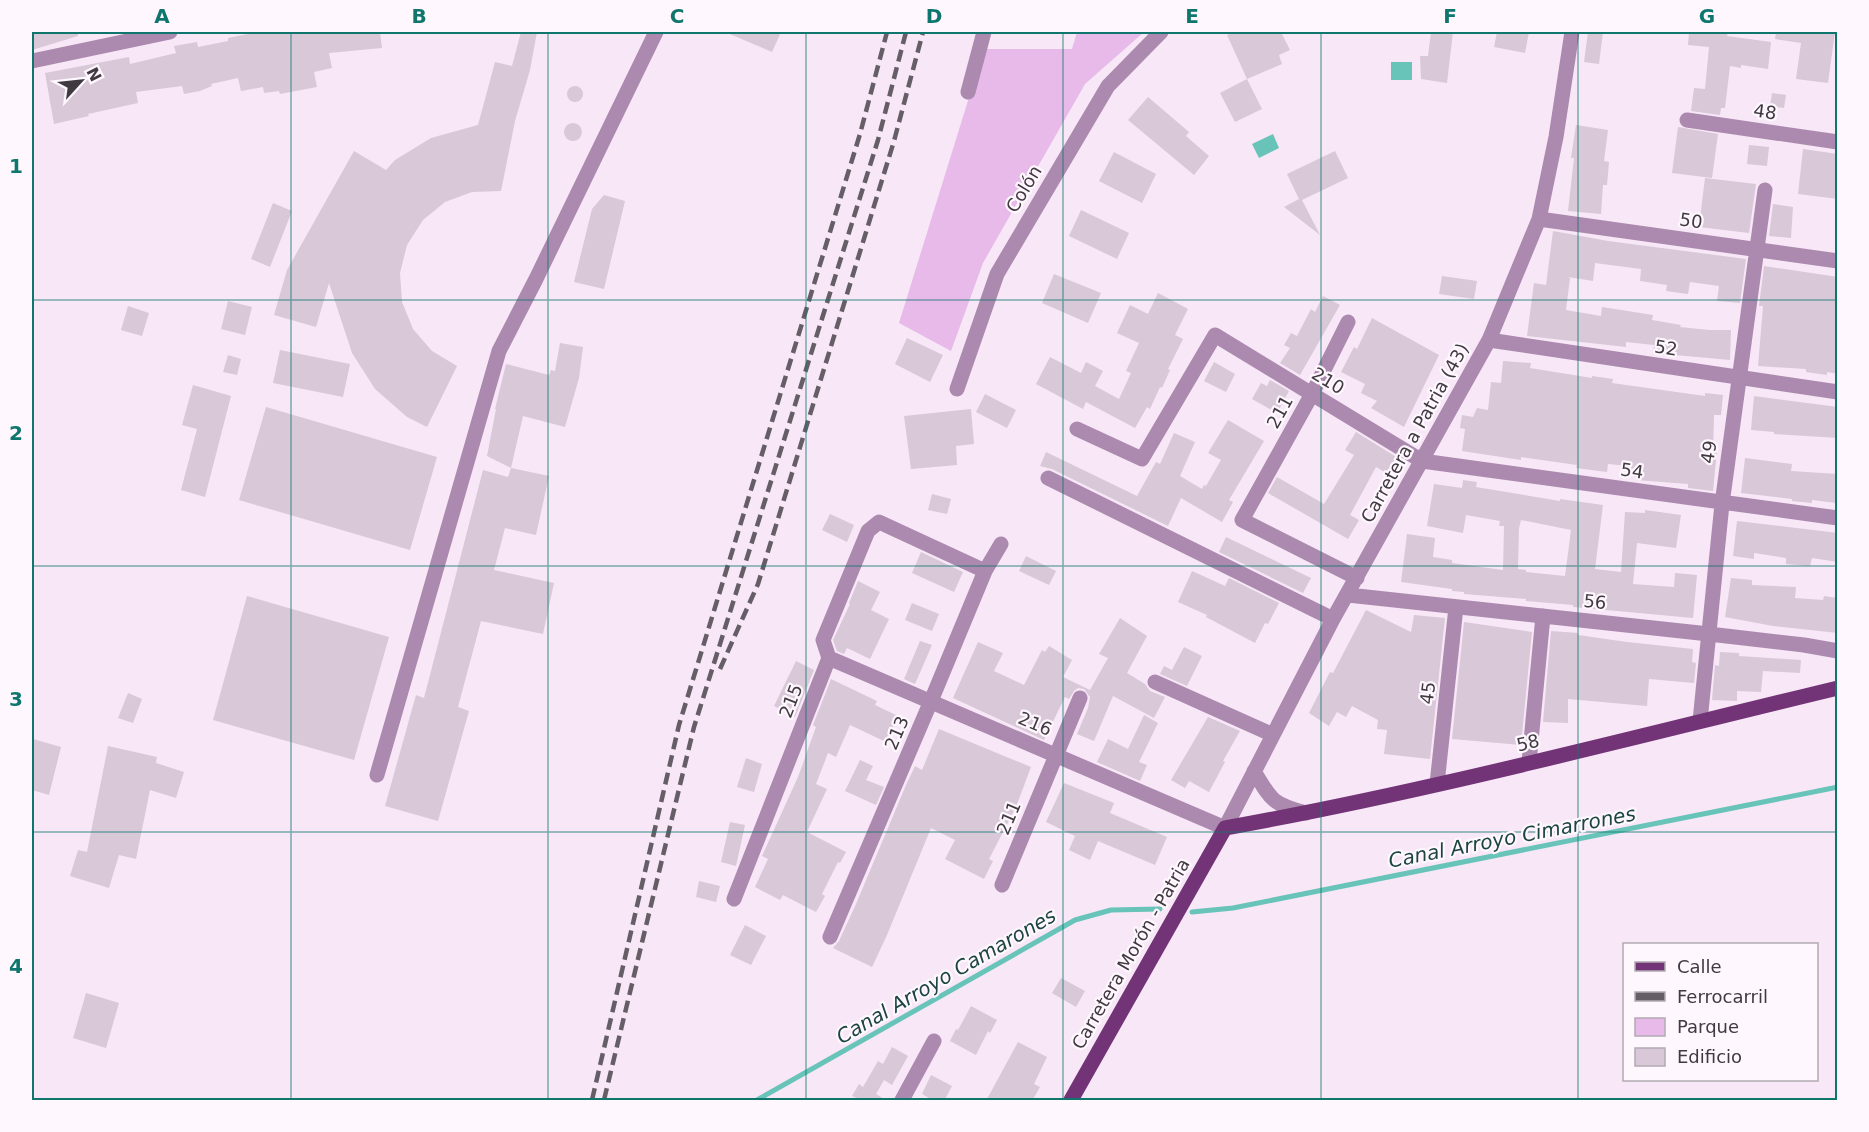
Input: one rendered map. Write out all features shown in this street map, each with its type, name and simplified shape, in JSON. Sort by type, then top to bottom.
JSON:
[{"type":"main road","name":"58","points":[[1225,828],[1437,784],[1838,688]]},
{"type":"main road","name":"Carretera Morón - Patria","points":[[1071,1101],[1225,828]]},
{"type":"street","points":[[32,62],[170,32]]},
{"type":"street","points":[[377,775],[499,351],[656,32]]},
{"type":"street","points":[[968,92],[984,32]]},
{"type":"street","name":"Colón","points":[[957,389],[997,273],[1108,86],[1161,32]]},
{"type":"street","name":"Carretera a Patria (43)","points":[[1225,828],[1333,619],[1489,340],[1539,219],[1556,137],[1572,32]]},
{"type":"street","name":"48","points":[[1687,120],[1838,142]]},
{"type":"street","name":"49","points":[[1700,721],[1722,504],[1765,190]]},
{"type":"street","name":"50","points":[[1539,219],[1838,261]]},
{"type":"street","name":"211","points":[[1348,322],[1312,394],[1242,520],[1357,578]]},
{"type":"street","name":"210","points":[[1077,429],[1142,459],[1215,335],[1422,461]]},
{"type":"street","name":"52","points":[[1489,340],[1838,392]]},
{"type":"street","name":"54","points":[[1422,461],[1722,504],[1838,518]]},
{"type":"street","points":[[1048,478],[1333,619]]},
{"type":"street","name":"215","points":[[734,899],[829,658],[823,640],[868,531],[879,522],[985,571]]},
{"type":"street","name":"213","points":[[830,937],[932,701],[985,571],[1001,544]]},
{"type":"street","name":"56","points":[[1348,595],[1709,634],[1838,651]]},
{"type":"street","name":"45","points":[[1437,784],[1456,607]]},
{"type":"street","points":[[1529,762],[1543,616]]},
{"type":"street","name":"216","points":[[829,658],[1225,828]]},
{"type":"street","points":[[1155,682],[1273,735]]},
{"type":"street","name":"211","points":[[1002,885],[1080,698]]},
{"type":"street","points":[[1254,771],[1271,799],[1284,807],[1306,813]]},
{"type":"street","points":[[906,1099],[934,1041]]},
{"type":"green space","points":[[1077,32],[1144,32],[1085,84],[983,263],[951,351],[899,323],[984,49],[1072,49]]},
{"type":"shaded area","points":[[1391,62],[1412,62],[1412,80],[1391,80]]},
{"type":"shaded area","points":[[1273,134],[1279,148],[1259,158],[1252,144]]},
{"type":"building","points":[[32,32],[78,32],[78,36],[32,50]]},
{"type":"building","points":[[253,32],[380,32],[382,48],[329,53],[332,68],[314,72],[317,87],[280,94],[279,91],[264,93],[263,87],[241,91],[238,78],[211,84],[212,86],[200,91],[184,94],[182,86],[136,92],[138,103],[54,124],[45,73],[129,57],[130,64],[176,53],[174,46],[197,42],[198,47],[228,41],[228,38]]},
{"type":"building","points":[[521,32],[537,32],[530,70],[515,121],[501,191],[472,192],[445,202],[423,220],[407,245],[400,273],[402,302],[413,329],[432,351],[457,366],[427,427],[407,417],[375,389],[352,353],[329,283],[316,327],[274,315],[287,270],[354,151],[386,170],[395,160],[431,138],[478,125],[495,62],[512,66]]},
{"type":"building","points":[[725,32],[781,32],[772,52]]},
{"type":"building","points":[[1235,32],[1281,32],[1290,50],[1279,55],[1282,64],[1247,79],[1227,35]]},
{"type":"building","points":[[1431,32],[1453,32],[1447,83],[1421,79],[1420,56],[1428,56]]},
{"type":"building","points":[[1497,32],[1529,32],[1525,53],[1494,47]]},
{"type":"building","points":[[1588,32],[1603,32],[1599,64],[1584,62]]},
{"type":"building","points":[[1689,32],[1728,32],[1727,36],[1771,42],[1768,69],[1741,65],[1741,68],[1730,66],[1725,108],[1721,108],[1720,115],[1691,111],[1694,88],[1705,89],[1709,47],[1688,45]]},
{"type":"building","points":[[1776,32],[1835,32],[1828,83],[1796,79],[1801,43],[1775,39]]},
{"type":"building","points":[[1247,79],[1262,109],[1235,122],[1220,93]]},
{"type":"building","points":[[575,86],[581,88],[583,94],[581,100],[575,102],[569,100],[567,94],[569,88]]},
{"type":"building","points":[[1772,93],[1786,95],[1784,108],[1770,106]]},
{"type":"building","points":[[1148,97],[1189,132],[1186,136],[1209,156],[1194,175],[1128,120]]},
{"type":"building","points":[[573,123],[579,126],[582,132],[579,138],[573,141],[567,138],[564,132],[567,126]]},
{"type":"building","points":[[1576,125],[1608,130],[1604,161],[1609,162],[1607,185],[1603,185],[1601,214],[1568,211],[1574,158],[1571,158]]},
{"type":"building","points":[[1678,127],[1718,134],[1712,178],[1672,173]]},
{"type":"building","points":[[1749,145],[1769,147],[1767,166],[1747,164]]},
{"type":"building","points":[[1803,149],[1838,154],[1838,199],[1798,194]]},
{"type":"building","points":[[1335,151],[1348,178],[1302,200],[1320,235],[1284,207],[1299,199],[1287,174]]},
{"type":"building","points":[[1114,152],[1156,174],[1142,203],[1099,181]]},
{"type":"building","points":[[1705,178],[1756,184],[1749,233],[1699,227]]},
{"type":"building","points":[[604,195],[625,201],[604,289],[574,282],[592,209]]},
{"type":"building","points":[[273,203],[292,211],[270,267],[251,259]]},
{"type":"building","points":[[1773,204],[1793,207],[1791,238],[1769,236]]},
{"type":"building","points":[[1081,210],[1129,233],[1117,259],[1069,236]]},
{"type":"building","points":[[1553,231],[1608,241],[1746,259],[1740,303],[1717,301],[1719,286],[1690,282],[1688,294],[1666,291],[1667,285],[1640,281],[1641,269],[1595,263],[1593,281],[1568,277],[1570,278],[1566,310],[1601,316],[1602,307],[1653,315],[1652,320],[1681,325],[1680,327],[1731,330],[1730,360],[1675,355],[1675,357],[1653,353],[1654,345],[1626,342],[1626,347],[1527,336],[1534,283],[1546,285]]},
{"type":"building","points":[[1764,266],[1838,277],[1838,374],[1827,372],[1827,375],[1806,372],[1806,369],[1758,366],[1763,306],[1759,306]]},
{"type":"building","points":[[1054,274],[1101,293],[1088,323],[1042,303]]},
{"type":"building","points":[[1442,276],[1477,281],[1474,299],[1439,294]]},
{"type":"building","points":[[1158,293],[1188,309],[1175,335],[1183,339],[1168,369],[1170,370],[1162,388],[1160,387],[1150,409],[1147,407],[1135,428],[1086,402],[1083,409],[1036,384],[1050,357],[1081,373],[1086,362],[1103,371],[1095,386],[1119,399],[1131,373],[1126,371],[1139,343],[1117,333],[1130,305],[1148,314]]},
{"type":"building","points":[[1323,296],[1340,305],[1300,375],[1280,363],[1290,348],[1284,345],[1291,333],[1297,336],[1311,309],[1315,312]]},
{"type":"building","points":[[228,301],[252,307],[245,335],[221,329]]},
{"type":"building","points":[[128,306],[149,313],[142,336],[121,330]]},
{"type":"building","points":[[1372,318],[1439,355],[1404,427],[1371,408],[1377,401],[1361,393],[1365,384],[1341,372],[1354,347],[1357,349]]},
{"type":"building","points":[[907,338],[943,355],[930,382],[895,364]]},
{"type":"building","points":[[560,343],[583,347],[579,378],[565,427],[523,416],[511,468],[487,456],[506,364],[549,375],[551,370],[555,371]]},
{"type":"building","points":[[280,350],[350,364],[343,397],[273,383]]},
{"type":"building","points":[[228,355],[241,359],[237,375],[223,372]]},
{"type":"building","points":[[1503,361],[1531,363],[1530,368],[1613,379],[1612,383],[1705,396],[1705,393],[1723,395],[1721,415],[1714,415],[1713,450],[1717,450],[1713,491],[1688,488],[1688,484],[1636,480],[1636,477],[1628,475],[1628,466],[1608,464],[1607,472],[1576,468],[1577,465],[1521,457],[1521,460],[1462,451],[1465,429],[1460,428],[1462,415],[1473,417],[1477,408],[1488,410],[1491,382],[1501,383]]},
{"type":"building","points":[[1214,362],[1235,374],[1226,392],[1204,381]]},
{"type":"building","points":[[1270,380],[1289,391],[1277,413],[1252,399],[1261,383],[1267,386]]},
{"type":"building","points":[[193,385],[231,396],[205,497],[181,490],[197,429],[182,425]]},
{"type":"building","points":[[985,394],[1016,410],[1007,428],[976,412]]},
{"type":"building","points":[[1754,396],[1838,407],[1838,438],[1774,434],[1774,432],[1751,430]]},
{"type":"building","points":[[266,407],[437,457],[410,550],[239,500]]},
{"type":"building","points":[[971,409],[974,444],[956,446],[957,465],[911,469],[904,416]]},
{"type":"building","points":[[1228,420],[1264,441],[1229,500],[1233,502],[1222,522],[1181,498],[1168,526],[1052,469],[1040,466],[1046,452],[1137,496],[1156,462],[1160,464],[1174,433],[1195,442],[1180,476],[1202,489],[1221,460],[1208,453]]},
{"type":"building","points":[[1356,432],[1398,458],[1388,474],[1376,467],[1350,515],[1359,520],[1348,539],[1268,493],[1277,477],[1324,504],[1354,455],[1345,450]]},
{"type":"building","points":[[1745,458],[1792,464],[1791,471],[1838,474],[1836,503],[1812,500],[1812,503],[1792,501],[1792,499],[1741,493]]},
{"type":"building","points":[[511,468],[549,476],[536,535],[505,528],[494,570],[554,583],[543,634],[481,621],[458,707],[469,711],[438,821],[385,806],[416,695],[424,698],[483,470],[508,477]]},
{"type":"building","points":[[1463,480],[1477,482],[1476,487],[1560,501],[1560,499],[1603,505],[1595,569],[1621,572],[1625,512],[1645,513],[1645,510],[1681,515],[1676,548],[1637,543],[1633,584],[1674,587],[1675,573],[1697,575],[1693,618],[1464,594],[1464,592],[1452,591],[1452,589],[1401,582],[1407,534],[1435,538],[1433,557],[1452,560],[1452,563],[1503,570],[1504,526],[1499,526],[1500,521],[1466,515],[1463,533],[1427,526],[1434,484],[1462,488]],"holes":[[[1521,520],[1571,530],[1565,576],[1518,569]]]},
{"type":"building","points":[[932,494],[951,499],[947,514],[928,510]]},
{"type":"building","points":[[830,514],[854,525],[847,542],[822,530]]},
{"type":"building","points":[[1737,521],[1838,533],[1838,562],[1812,558],[1810,566],[1786,564],[1786,558],[1754,553],[1754,559],[1733,556]]},
{"type":"building","points":[[1226,537],[1311,578],[1303,593],[1219,552]]},
{"type":"building","points":[[921,552],[963,572],[954,592],[912,573]]},
{"type":"building","points":[[1026,556],[1056,571],[1049,585],[1019,571]]},
{"type":"building","points":[[1192,571],[1225,586],[1229,578],[1279,603],[1255,643],[1206,617],[1207,615],[1178,602]]},
{"type":"building","points":[[1731,578],[1752,580],[1752,585],[1796,587],[1795,598],[1823,600],[1824,596],[1838,598],[1838,633],[1773,626],[1725,617]]},
{"type":"building","points":[[858,581],[880,592],[871,610],[889,619],[870,659],[847,648],[844,654],[837,651],[833,640]]},
{"type":"building","points":[[247,596],[389,637],[354,760],[213,720]]},
{"type":"building","points":[[912,603],[939,614],[932,631],[905,620]]},
{"type":"building","points":[[1366,610],[1411,632],[1414,615],[1445,618],[1430,759],[1384,754],[1387,730],[1377,729],[1378,720],[1352,706],[1346,717],[1337,712],[1329,726],[1309,713]]},
{"type":"building","points":[[1120,618],[1147,636],[1127,673],[1145,684],[1150,691],[1165,697],[1154,718],[1113,696],[1094,741],[1077,734],[1090,697],[1084,689],[1078,688],[1069,699],[1065,697],[1044,740],[953,698],[978,642],[1003,653],[994,671],[1024,685],[1042,650],[1045,652],[1049,646],[1072,660],[1063,677],[1090,690],[1108,658],[1099,654]]},
{"type":"building","points":[[1464,622],[1532,632],[1521,745],[1452,739]]},
{"type":"building","points":[[1551,631],[1693,649],[1692,662],[1696,663],[1694,683],[1649,679],[1647,706],[1568,699],[1568,723],[1543,722]]},
{"type":"building","points":[[920,641],[932,645],[915,684],[904,679]]},
{"type":"building","points":[[1184,647],[1202,656],[1187,686],[1160,674],[1164,666],[1172,670]]},
{"type":"building","points":[[1720,652],[1739,653],[1739,656],[1801,660],[1800,673],[1763,671],[1761,692],[1737,691],[1737,701],[1712,700],[1715,665],[1719,666]]},
{"type":"building","points":[[796,661],[814,670],[795,717],[774,706]]},
{"type":"building","points":[[831,679],[877,701],[875,705],[898,716],[886,742],[850,725],[836,757],[828,753],[816,784],[827,789],[807,832],[846,852],[840,863],[838,862],[822,894],[825,896],[816,912],[783,895],[780,900],[755,887],[768,859],[762,856],[798,777],[816,727],[813,725]]},
{"type":"building","points":[[128,693],[142,699],[133,723],[118,718]]},
{"type":"building","points":[[1144,715],[1158,723],[1139,762],[1147,765],[1140,781],[1097,762],[1108,739],[1128,749]]},
{"type":"building","points":[[1208,717],[1240,731],[1209,792],[1189,781],[1185,788],[1171,780]]},
{"type":"building","points":[[939,729],[1031,767],[1016,807],[989,859],[993,861],[984,879],[945,859],[955,840],[931,828],[872,967],[833,948],[839,941],[856,904],[915,766],[922,770]]},
{"type":"building","points":[[33,739],[61,747],[49,795],[32,790]]},
{"type":"building","points":[[108,746],[157,757],[156,763],[184,772],[176,798],[150,790],[136,859],[119,855],[109,888],[70,876],[78,850],[87,852]]},
{"type":"building","points":[[746,758],[762,764],[754,792],[737,787]]},
{"type":"building","points":[[860,760],[873,766],[866,780],[884,787],[876,805],[845,791]]},
{"type":"building","points":[[1064,783],[1114,803],[1110,813],[1167,837],[1155,865],[1098,841],[1090,860],[1069,850],[1075,836],[1046,822]]},
{"type":"building","points":[[730,822],[745,825],[736,866],[721,862]]},
{"type":"building","points":[[699,881],[720,886],[716,902],[696,897]]},
{"type":"building","points":[[745,925],[766,936],[751,965],[730,955]]},
{"type":"building","points":[[1061,978],[1085,991],[1076,1007],[1052,993]]},
{"type":"building","points":[[86,993],[119,1003],[106,1048],[73,1038]]},
{"type":"building","points":[[971,1006],[997,1020],[990,1033],[988,1031],[976,1055],[950,1041]]},
{"type":"building","points":[[1018,1042],[1047,1057],[1034,1084],[1040,1087],[1032,1101],[986,1101]]},
{"type":"building","points":[[892,1047],[908,1056],[892,1085],[884,1080],[876,1094],[887,1101],[856,1101],[857,1098],[852,1096],[859,1084],[863,1087],[878,1061],[883,1064]]},
{"type":"building","points":[[931,1075],[952,1086],[944,1101],[934,1101],[922,1094]]},
{"type":"waterway","name":"Canal Arroyo Cimarrones","points":[[1192,912],[1233,908],[1838,787]]},
{"type":"waterway","name":"Canal Arroyo Camarones","points":[[757,1100],[1075,920],[1111,910],[1160,909]]},
{"type":"railway","points":[[592,1100],[679,725],[860,134],[887,32]]},
{"type":"railway","points":[[604,1100],[694,727],[878,140],[906,32]]},
{"type":"railway","points":[[720,669],[758,584],[894,141],[923,32]]}]
